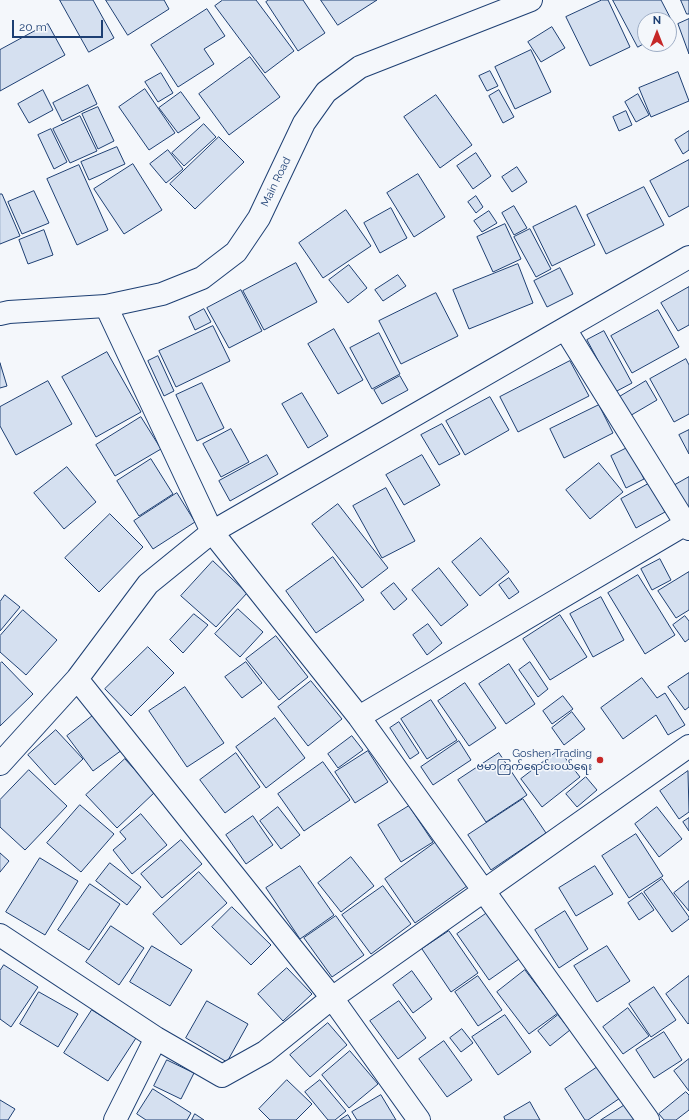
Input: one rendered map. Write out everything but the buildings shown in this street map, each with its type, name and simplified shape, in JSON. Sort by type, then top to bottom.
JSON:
[{"type":"street","name":"Main Road","points":[[0,314],[9,312],[106,306],[169,292],[202,278],[236,252],[259,218],[304,123],[326,92],[360,67],[531,0]]},
{"type":"street","points":[[0,764],[77,679],[148,584],[212,532],[689,257]]},
{"type":"street","points":[[106,306],[212,532],[359,717],[648,1120]]},
{"type":"street","points":[[359,717],[688,525],[565,329]]},
{"type":"street","points":[[77,679],[332,998],[419,1120]]},
{"type":"street","points":[[0,935],[156,1038],[222,1076],[265,1052],[332,998],[689,746]]},
{"type":"street","points":[[115,1120],[156,1038]]},
{"type":"place","name":"Goshen Trading ဗမာကြက်ရောင်းဝယ်ရေး","points":[[600,760]]}]
